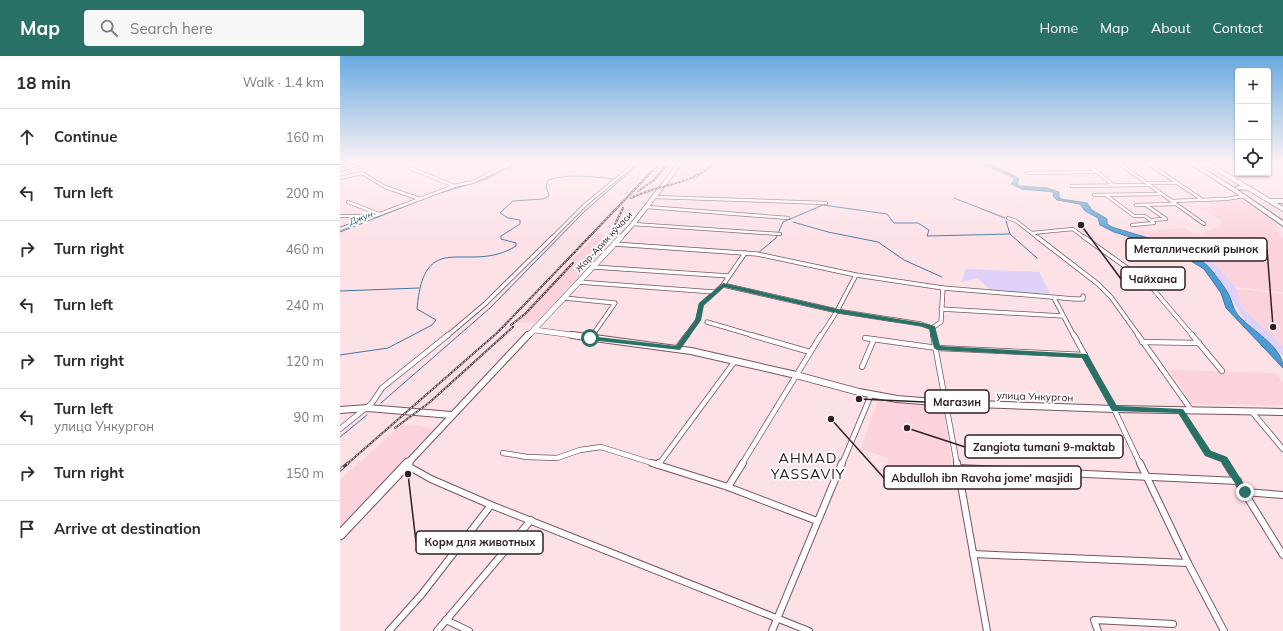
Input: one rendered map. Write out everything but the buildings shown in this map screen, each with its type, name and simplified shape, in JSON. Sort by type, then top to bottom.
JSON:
[{"type":"highway","points":[[1233,189],[1283,224]]},
{"type":"highway","points":[[1239,189],[1283,219]]},
{"type":"main road","name":"Жар-Арик кўчаси","points":[[340,535],[451,415],[535,330],[633,224],[661,189]]},
{"type":"main road","points":[[1251,189],[1283,209]]},
{"type":"main road","points":[[1273,202],[1283,202]]},
{"type":"main road","name":"улица Ункургон","points":[[535,330],[677,348],[796,374],[871,395],[947,403],[1181,411],[1283,411]]},
{"type":"main road","points":[[340,410],[368,408],[451,415]]},
{"type":"street","points":[[390,189],[420,200]]},
{"type":"street","points":[[340,229],[447,189]]},
{"type":"street","points":[[340,429],[368,408],[382,388],[485,304],[586,204],[605,189]]},
{"type":"street","points":[[1154,189],[1204,224]]},
{"type":"street","points":[[1185,189],[1202,200]]},
{"type":"street","points":[[1094,196],[1161,194]]},
{"type":"street","points":[[1106,195],[1134,216],[1145,216],[1151,220],[1166,219],[1146,205]]},
{"type":"street","points":[[1171,201],[1226,199],[1244,196]]},
{"type":"street","points":[[655,197],[826,203]]},
{"type":"street","points":[[348,202],[380,214]]},
{"type":"street","points":[[1136,205],[1175,204]]},
{"type":"street","points":[[647,208],[788,218]]},
{"type":"street","points":[[340,216],[373,216]]},
{"type":"street","points":[[1008,218],[1016,221],[1032,233],[1098,284],[1111,297],[1192,411]]},
{"type":"street","points":[[1132,224],[1154,222],[1151,220]]},
{"type":"street","points":[[633,224],[780,234]]},
{"type":"street","points":[[1032,233],[1073,229],[1148,283],[1222,371]]},
{"type":"street","points":[[614,244],[745,253],[856,275],[943,288],[1054,298],[1083,299],[1083,296]]},
{"type":"street","points":[[677,348],[698,320],[701,304],[723,285],[745,253]]},
{"type":"street","points":[[593,267],[729,276]]},
{"type":"street","points":[[728,487],[796,374],[837,311],[856,275]]},
{"type":"street","points":[[578,282],[714,292]]},
{"type":"street","points":[[723,285],[837,311],[920,324],[932,328]]},
{"type":"street","points":[[932,328],[941,322],[943,288]]},
{"type":"street","points":[[564,298],[615,303],[591,338]]},
{"type":"street","points":[[1054,298],[1114,409],[1188,563],[1224,631]]},
{"type":"street","points":[[941,309],[1064,316]]},
{"type":"street","points":[[707,322],[810,352]]},
{"type":"street","points":[[932,328],[947,403],[987,631]]},
{"type":"street","points":[[865,338],[937,348],[1084,356]]},
{"type":"street","points":[[862,367],[874,339]]},
{"type":"street","points":[[1142,342],[1199,343]]},
{"type":"street","points":[[658,465],[736,360]]},
{"type":"street","points":[[772,631],[817,520],[871,395]]},
{"type":"street","points":[[1181,411],[1208,453],[1224,459],[1283,555]]},
{"type":"street","points":[[1252,412],[1283,448]]},
{"type":"street","points":[[503,453],[527,457],[538,456],[557,458],[580,450],[601,447],[728,487],[817,520]]},
{"type":"street","points":[[406,465],[431,479],[491,505],[808,631]]},
{"type":"street","points":[[958,468],[1139,478],[1146,475],[1238,481]]},
{"type":"street","points":[[1245,492],[1283,496]]},
{"type":"street","points":[[389,631],[422,594],[491,505]]},
{"type":"street","points":[[437,631],[531,520]]},
{"type":"street","points":[[973,554],[1188,563]]},
{"type":"street","points":[[446,620],[469,631]]},
{"type":"street","points":[[1098,631],[1094,620],[1173,624]]},
{"type":"shaded area","points":[[1242,199],[1277,224],[1278,227],[1273,228],[1280,232],[1278,233],[1283,238],[1283,292],[1234,287],[1216,265],[1190,251],[1132,231],[1185,228],[1196,235],[1221,226],[1222,221],[1199,207],[1212,206],[1209,201]]},
{"type":"shaded area","points":[[597,234],[603,234],[596,252],[600,254],[535,323],[514,322]]},
{"type":"shaded area","points":[[1179,249],[1190,251],[1216,265],[1236,288],[1243,309],[1283,346],[1283,357],[1244,319],[1211,268]]},
{"type":"shaded area","points":[[966,269],[1039,272],[1051,295],[992,291],[977,278],[961,282]]},
{"type":"shaded area","points":[[1236,289],[1283,294],[1283,346],[1243,309]]},
{"type":"shaded area","points":[[1169,370],[1275,373],[1283,382],[1283,405],[1193,404]]},
{"type":"shaded area","points":[[878,400],[943,406],[952,468],[888,465],[888,458],[861,449]]},
{"type":"shaded area","points":[[414,425],[433,429],[340,526],[340,480],[400,426]]},
{"type":"water","points":[[1022,189],[1050,189],[1059,192],[1059,197],[1061,199],[1087,203],[1092,210],[1107,219],[1107,224],[1112,227],[1166,244],[1194,256],[1205,264],[1218,278],[1228,293],[1234,309],[1239,316],[1274,347],[1282,361],[1283,368],[1226,308],[1221,293],[1204,269],[1186,258],[1159,246],[1114,232],[1100,225],[1098,218],[1085,211],[1080,204],[1057,200],[1053,196],[1054,192]]},
{"type":"waterway","name":"Джун","points":[[340,232],[434,195],[454,189]]},
{"type":"waterway","points":[[340,355],[388,348],[432,325],[436,320],[417,309],[421,283],[429,268],[439,260],[451,257],[481,257],[498,254],[516,246],[516,243],[501,239],[501,236],[520,224],[520,220],[508,218],[500,213],[513,201],[543,199],[549,196],[547,189]]},
{"type":"waterway","points":[[381,403],[490,308],[585,211],[610,189]]},
{"type":"waterway","points":[[954,198],[1005,218]]},
{"type":"waterway","points":[[758,253],[776,238],[783,222],[823,205],[887,214],[894,223],[918,223],[929,230],[927,236],[1010,234]]},
{"type":"waterway","points":[[1006,221],[1010,234]]},
{"type":"waterway","points":[[793,222],[828,232],[878,242],[904,260],[942,277]]},
{"type":"waterway","points":[[1010,234],[1037,258]]},
{"type":"waterway","points":[[340,291],[419,288]]},
{"type":"waterway","points":[[340,437],[367,415]]},
{"type":"railway","points":[[347,464],[498,332],[635,189]]},
{"type":"railway","points":[[631,198],[657,189]]},
{"type":"railway","points":[[607,241],[623,208]]},
{"type":"railway","points":[[511,325],[525,314],[573,263]]},
{"type":"railway","points":[[395,428],[430,402],[513,327]]},
{"type":"railway","points":[[340,470],[348,463]]},
{"type":"place","name":"Чайхана","points":[[1081,225]]},
{"type":"place","name":"Металлический рынок","points":[[1273,327]]},
{"type":"place","name":"Магазин","points":[[859,399]]},
{"type":"place","name":"Abdulloh ibn Ravoha jome’ masjidi","points":[[831,419]]},
{"type":"place","name":"Zangiota tumani 9-maktab","points":[[907,428]]},
{"type":"place","name":"Корм для животных","points":[[408,474]]},
{"type":"district","name":"AHMAD YASSAVIY","points":[[808,466]]},
{"type":"route","points":[[590,338],[677,348],[698,320],[699,308],[701,304],[723,285],[877,319],[920,324],[932,328],[937,348],[1084,356],[1114,409],[1181,411],[1208,453],[1224,459],[1245,492]]}]
